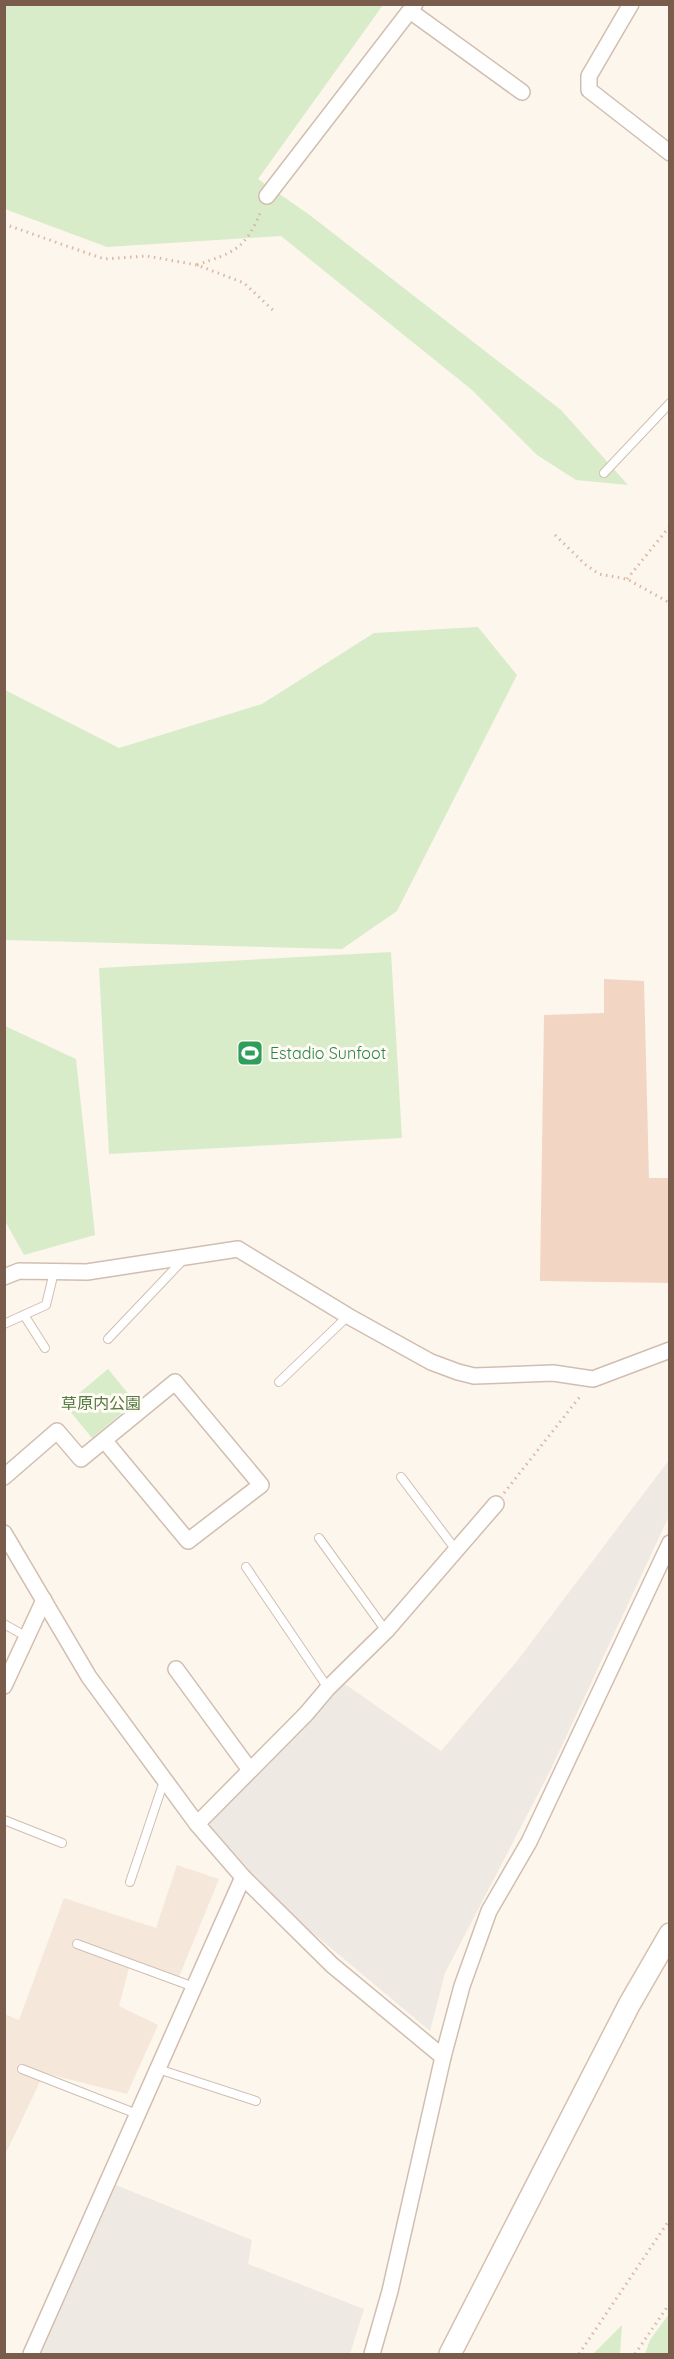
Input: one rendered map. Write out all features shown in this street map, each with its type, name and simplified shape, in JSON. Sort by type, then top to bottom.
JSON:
[{"type":"street","points":[[631,4],[589,76],[589,90],[669,153]]},
{"type":"street","points":[[267,195],[413,8],[522,92]]},
{"type":"street","points":[[4,1277],[19,1271],[87,1272],[238,1248],[348,1316],[431,1362],[474,1376],[553,1373],[593,1379],[669,1350]]},
{"type":"street","points":[[4,1477],[57,1431],[81,1459],[104,1440],[175,1382],[261,1485],[188,1541],[104,1440]]},
{"type":"street","points":[[197,1824],[386,1631],[496,1504]]},
{"type":"street","points":[[4,1533],[89,1677],[197,1824],[243,1877],[332,1965],[443,2057]]},
{"type":"street","points":[[372,2355],[390,2291],[443,2057],[462,1986],[489,1911],[529,1842],[669,1543]]},
{"type":"street","points":[[4,1686],[44,1600]]},
{"type":"street","points":[[176,1669],[250,1770]]},
{"type":"street","points":[[31,2355],[243,1877]]},
{"type":"street","points":[[450,2355],[629,2005],[669,1934]]},
{"type":"lane","points":[[604,473],[669,403]]},
{"type":"lane","points":[[108,1339],[186,1257]]},
{"type":"lane","points":[[4,1324],[46,1305],[54,1272]]},
{"type":"lane","points":[[24,1315],[45,1348]]},
{"type":"lane","points":[[279,1382],[348,1316]]},
{"type":"lane","points":[[401,1477],[456,1550]]},
{"type":"lane","points":[[319,1538],[386,1631]]},
{"type":"lane","points":[[246,1567],[328,1688]]},
{"type":"lane","points":[[4,1624],[27,1637]]},
{"type":"lane","points":[[130,1882],[165,1780]]},
{"type":"lane","points":[[4,1820],[62,1843]]},
{"type":"lane","points":[[77,1944],[194,1987]]},
{"type":"lane","points":[[22,2069],[137,2114]]},
{"type":"lane","points":[[158,2069],[256,2101]]},
{"type":"path","points":[[197,265],[233,253],[256,224],[267,195]]},
{"type":"path","points":[[4,224],[104,259],[147,256],[197,265],[244,283],[275,312]]},
{"type":"path","points":[[627,579],[669,526]]},
{"type":"path","points":[[555,535],[586,566],[599,574],[627,579],[669,603]]},
{"type":"path","points":[[496,1504],[593,1379]]},
{"type":"path","points":[[579,2355],[669,2219]]},
{"type":"path","points":[[634,2355],[669,2303]]},
{"type":"shaded area","points":[[669,1460],[669,1516],[551,1769],[445,1973],[430,2031],[283,1908],[208,1823],[342,1682],[441,1751],[517,1661]]},
{"type":"shaded area","points":[[177,1865],[219,1879],[176,1984],[130,1964],[119,2006],[158,2025],[127,2094],[44,2073],[7,2151],[4,2150],[4,2014],[19,2020],[64,1898],[156,1928]]},
{"type":"shaded area","points":[[116,2185],[252,2240],[248,2264],[364,2309],[350,2354],[41,2354]]},
{"type":"green space","points":[[4,5],[383,5],[258,179],[311,216],[561,410],[628,485],[576,480],[537,455],[472,390],[281,236],[107,247],[5,209]]},
{"type":"green space","points":[[478,627],[517,675],[397,911],[342,949],[5,940],[5,690],[119,748],[262,704],[374,633]]},
{"type":"green space","name":"Estadio Sunfoot","points":[[391,952],[402,1138],[109,1154],[99,968]]},
{"type":"green space","points":[[5,1026],[76,1059],[95,1235],[24,1255],[5,1221]]},
{"type":"green space","name":"草原内公園","points":[[108,1369],[135,1402],[92,1438],[65,1405]]},
{"type":"green space","points":[[669,2314],[669,2354],[645,2354],[650,2340]]},
{"type":"green space","points":[[622,2325],[620,2354],[593,2354]]},
{"type":"building","points":[[604,979],[644,981],[649,1178],[670,1178],[670,1283],[540,1281],[544,1015],[604,1013]]},
{"type":"place","name":"Estadio Sunfoot","points":[[250,1053]]}]
